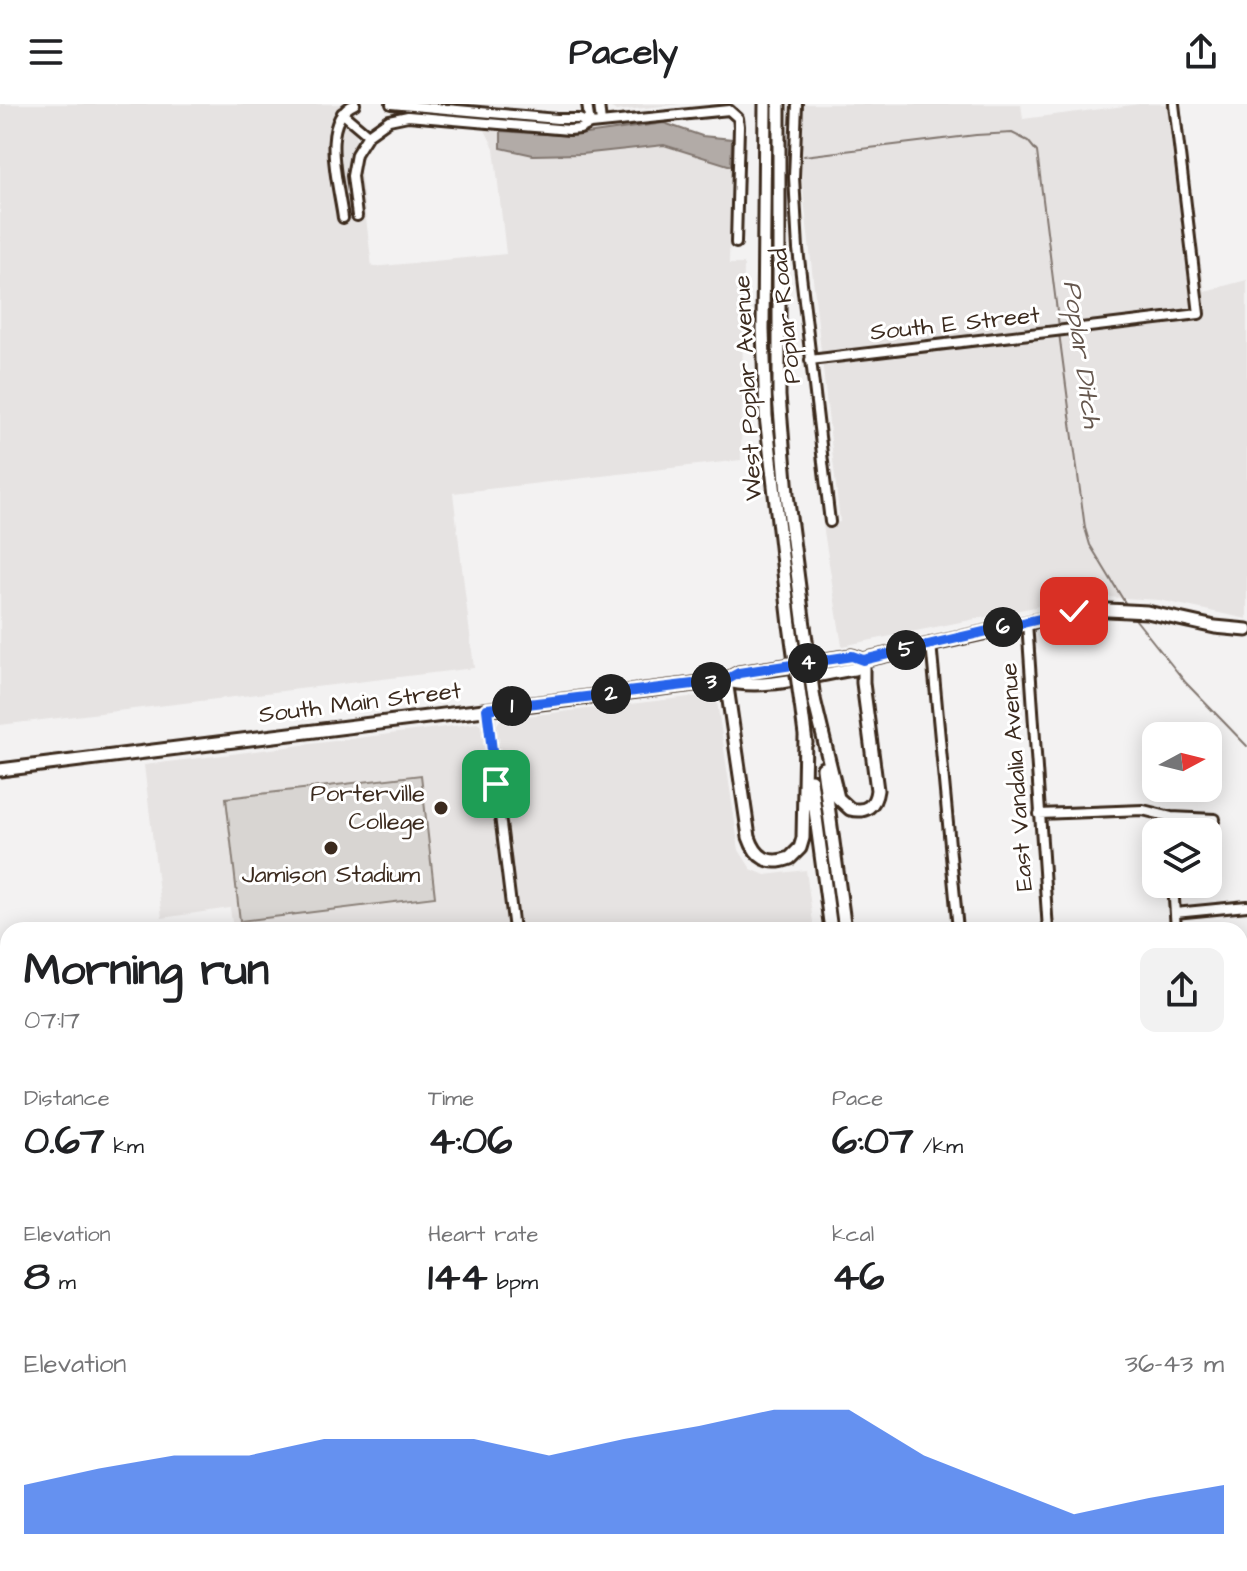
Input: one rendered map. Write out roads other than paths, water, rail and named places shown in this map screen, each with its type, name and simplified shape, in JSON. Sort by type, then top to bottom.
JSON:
[{"type":"main road","name":"West Poplar Avenue","points":[[765,104],[763,330],[766,416],[805,737]]},
{"type":"main road","name":"West Poplar Avenue","points":[[779,104],[779,396],[787,494],[814,699]]},
{"type":"main road","name":"South Main Street","points":[[0,770],[726,680],[739,673],[852,656],[863,660],[1082,609],[1115,608],[1147,612],[1215,627],[1247,630]]},
{"type":"main road","points":[[814,699],[838,798],[850,809],[866,809],[873,804],[877,790],[863,683],[863,660]]},
{"type":"main road","points":[[726,680],[749,837],[756,853],[769,861],[790,858],[802,843],[805,737]]},
{"type":"main road","points":[[814,699],[844,922]]},
{"type":"main road","points":[[805,737],[830,922]]},
{"type":"street","points":[[343,218],[333,139],[335,123],[342,113],[355,104]]},
{"type":"street","points":[[391,104],[435,113],[579,119],[590,124],[601,123],[599,104]]},
{"type":"street","points":[[587,104],[590,124]]},
{"type":"street","name":"Poplar Road","points":[[797,104],[794,177],[798,249],[830,522]]},
{"type":"street","name":"South E Street","points":[[810,360],[1199,314],[1174,104]]},
{"type":"street","name":"Poplar Road","points":[[601,123],[724,110],[734,113],[739,126],[736,243]]},
{"type":"street","points":[[342,113],[368,135]]},
{"type":"street","points":[[357,216],[353,186],[354,161],[359,146],[382,123],[435,113]]},
{"type":"street","points":[[339,188],[353,186]]},
{"type":"street","name":"East Vandalia Avenue","points":[[1027,622],[1047,922]]},
{"type":"street","points":[[931,643],[957,922]]},
{"type":"street","points":[[487,709],[513,922]]},
{"type":"street","points":[[1039,814],[1143,810],[1171,817],[1193,818]]},
{"type":"street","points":[[1174,898],[1176,922]]},
{"type":"street","points":[[1175,913],[1247,906]]},
{"type":"waterway","name":"Poplar Ditch","points":[[804,156],[976,135],[1012,133],[1028,141],[1037,152],[1059,327]]},
{"type":"waterway","name":"Poplar Ditch","points":[[1059,333],[1085,528],[1090,545],[1127,606]]},
{"type":"waterway","name":"Poplar Ditch","points":[[1132,615],[1186,683],[1247,746]]},
{"type":"place","name":"Porterville College","points":[[441,808]]},
{"type":"place","name":"Jamison Stadium","points":[[331,848]]}]
